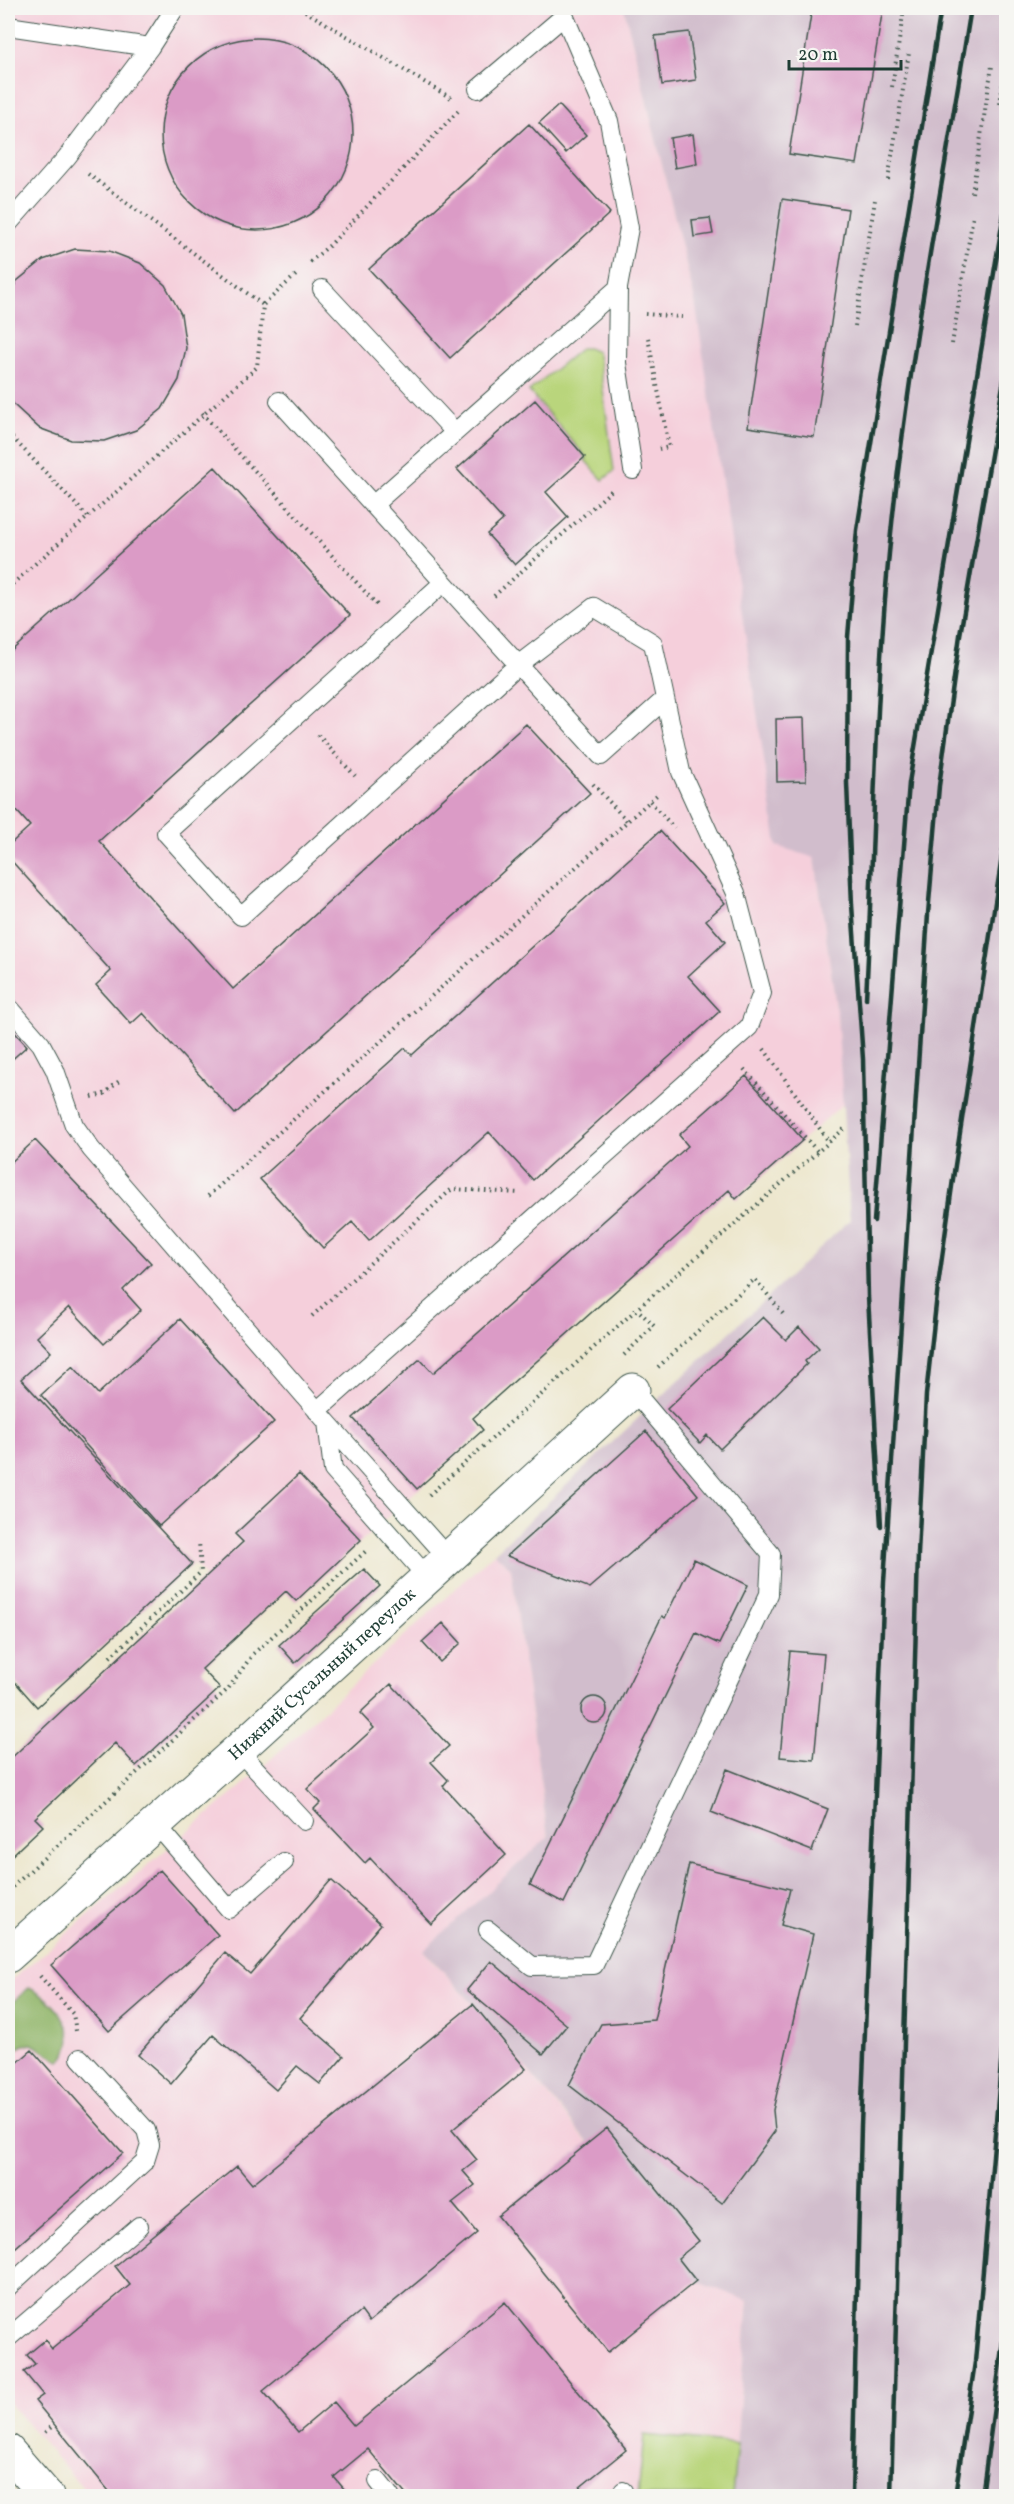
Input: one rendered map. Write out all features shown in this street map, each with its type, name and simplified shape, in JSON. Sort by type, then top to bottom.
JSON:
[{"type":"street","name":"Нижний Сусальный переулок","points":[[8,1956],[633,1390]]},
{"type":"street","points":[[8,2451],[47,2496]]},
{"type":"lane","points":[[8,224],[66,157],[150,47],[175,8]]},
{"type":"lane","points":[[478,89],[562,12],[609,121],[629,228],[618,288],[617,363],[632,462]]},
{"type":"lane","points":[[8,26],[150,47]]},
{"type":"lane","points":[[373,505],[618,288]]},
{"type":"lane","points":[[322,289],[455,432]]},
{"type":"lane","points":[[279,401],[601,756],[665,699]]},
{"type":"lane","points":[[322,1416],[749,1027],[762,993],[736,892],[681,772],[652,643],[594,607],[518,665],[241,916],[166,833],[443,583]]},
{"type":"lane","points":[[8,1006],[41,1044],[55,1070],[74,1125],[91,1149],[322,1416],[439,1568]]},
{"type":"lane","points":[[488,1930],[532,1966],[594,1965],[770,1594],[771,1554],[633,1390]]},
{"type":"lane","points":[[322,1416],[333,1470],[439,1568]]},
{"type":"lane","points":[[238,1750],[304,1821]]},
{"type":"lane","points":[[156,1824],[229,1909],[284,1862]]},
{"type":"lane","points":[[8,2287],[145,2161],[150,2145],[146,2130],[80,2058]]},
{"type":"lane","points":[[8,2338],[139,2226]]},
{"type":"lane","points":[[378,2481],[390,2496]]},
{"type":"path","points":[[300,8],[463,105]]},
{"type":"path","points":[[892,87],[904,8]]},
{"type":"path","points":[[888,180],[909,53]]},
{"type":"path","points":[[1000,104],[1006,61]]},
{"type":"path","points":[[972,193],[992,66]]},
{"type":"path","points":[[305,267],[331,244],[478,89]]},
{"type":"path","points":[[66,157],[263,305]]},
{"type":"path","points":[[855,326],[876,200]]},
{"type":"path","points":[[952,344],[973,216]]},
{"type":"path","points":[[8,588],[202,413],[257,367],[263,305],[297,274]]},
{"type":"path","points":[[646,325],[643,314],[682,317]]},
{"type":"path","points":[[472,616],[632,462],[669,447],[648,336]]},
{"type":"path","points":[[8,433],[88,518]]},
{"type":"path","points":[[298,713],[373,796]]},
{"type":"path","points":[[208,1196],[681,772]]},
{"type":"path","points":[[768,1054],[830,1142]]},
{"type":"path","points":[[743,1068],[818,1152]]},
{"type":"path","points":[[312,1316],[452,1189],[528,1194]]},
{"type":"path","points":[[637,1309],[654,1326],[612,1367],[633,1390],[755,1279],[784,1315]]},
{"type":"path","points":[[110,1656],[201,1572],[199,1541]]},
{"type":"path","points":[[36,1971],[73,2014]]},
{"type":"path","points":[[45,2432],[54,2425]]},
{"type":"shaded area","points":[[8,8],[624,8],[695,301],[815,858],[837,1014],[843,1104],[736,1199],[728,1191],[473,1418],[483,1430],[296,1601],[286,1591],[202,1669],[220,1688],[136,1766],[115,1744],[35,1818],[43,1826],[8,1859],[8,1761],[206,1577],[21,1379],[8,1390]]},
{"type":"shaded area","points":[[624,8],[1006,8],[1006,2496],[732,2496],[748,2301],[696,2281],[608,2352],[498,2216],[588,2142],[473,2004],[424,1950],[548,1837],[511,1568],[494,1553],[850,1220],[837,1014],[815,858],[777,846],[695,301]]},
{"type":"shaded area","points":[[494,1553],[511,1568],[548,1838],[424,1951],[473,2004],[588,2143],[608,2351],[696,2281],[748,2300],[732,2496],[90,2496],[8,2402],[8,1983],[243,1785]]},
{"type":"green space","points":[[581,348],[597,352],[599,360],[614,471],[603,480],[529,391]]},
{"type":"green space","points":[[29,1988],[48,2000],[64,2019],[70,2040],[67,2051],[60,2061],[32,2044],[24,2045],[8,2054],[8,2006]]},
{"type":"green space","points":[[644,2435],[737,2444],[732,2496],[638,2496]]},
{"type":"building","points":[[812,8],[883,8],[857,164],[789,154]]},
{"type":"building","points":[[689,32],[696,80],[662,85],[655,36]]},
{"type":"building","points":[[248,38],[266,38],[294,45],[325,66],[346,97],[353,134],[346,171],[325,202],[294,223],[266,230],[248,230],[212,219],[183,195],[172,179],[165,162],[161,143],[161,125],[172,89],[196,60],[212,49],[229,42]]},
{"type":"building","points":[[559,105],[586,135],[566,153],[539,123]]},
{"type":"building","points":[[529,124],[610,213],[450,358],[369,269]]},
{"type":"building","points":[[693,134],[697,164],[675,168],[670,138]]},
{"type":"building","points":[[782,199],[848,209],[814,437],[748,427]]},
{"type":"building","points":[[710,218],[713,234],[694,237],[692,220]]},
{"type":"building","points":[[75,249],[109,251],[140,263],[165,285],[181,314],[186,348],[179,380],[162,409],[136,430],[104,441],[71,440],[39,428],[14,405],[8,394],[8,297],[17,281],[43,260]]},
{"type":"building","points":[[535,400],[585,457],[546,492],[568,517],[515,565],[487,534],[503,520],[457,469]]},
{"type":"building","points":[[215,467],[350,615],[99,841],[233,989],[526,724],[590,793],[235,1114],[143,1013],[131,1024],[96,985],[111,971],[8,857],[8,846],[30,826],[8,801],[8,654]]},
{"type":"building","points":[[804,718],[806,781],[777,782],[776,719]]},
{"type":"building","points":[[660,831],[725,903],[706,920],[725,942],[688,976],[720,1011],[533,1180],[489,1132],[369,1241],[352,1222],[323,1248],[260,1179],[405,1048],[412,1055]]},
{"type":"building","points":[[8,1025],[27,1046],[8,1063]]},
{"type":"building","points":[[746,1076],[803,1140],[736,1199],[729,1190],[473,1418],[483,1430],[417,1489],[353,1418],[420,1359],[433,1373],[688,1146],[679,1135]]},
{"type":"building","points":[[35,1140],[151,1263],[123,1290],[141,1310],[104,1344],[69,1307],[37,1337],[51,1352],[21,1379],[192,1564],[37,1707],[8,1674],[8,1165]]},
{"type":"building","points":[[763,1317],[786,1340],[799,1327],[819,1348],[805,1361],[807,1364],[720,1449],[707,1435],[700,1443],[667,1409]]},
{"type":"building","points":[[180,1319],[274,1422],[159,1526],[41,1395],[73,1366],[98,1394]]},
{"type":"building","points":[[646,1431],[698,1495],[590,1588],[507,1556]]},
{"type":"building","points":[[299,1474],[361,1540],[296,1601],[286,1591],[202,1669],[220,1688],[136,1766],[115,1743],[35,1818],[43,1826],[8,1859],[8,1761],[243,1542],[235,1534]]},
{"type":"building","points":[[694,1559],[748,1585],[719,1644],[696,1633],[564,1903],[530,1885],[662,1616],[665,1618]]},
{"type":"building","points":[[364,1569],[380,1586],[295,1663],[279,1645]]},
{"type":"building","points":[[443,1623],[461,1643],[440,1662],[422,1642]]},
{"type":"building","points":[[790,1651],[824,1654],[814,1760],[780,1757]]},
{"type":"building","points":[[391,1684],[449,1746],[431,1762],[448,1780],[443,1786],[506,1855],[431,1924],[370,1858],[365,1863],[314,1809],[320,1803],[307,1789],[374,1728],[360,1713]]},
{"type":"building","points":[[594,1697],[603,1701],[607,1710],[603,1719],[594,1723],[585,1719],[581,1710],[585,1701]]},
{"type":"building","points":[[727,1769],[828,1809],[812,1851],[711,1812]]},
{"type":"building","points":[[689,1864],[790,1889],[781,1925],[813,1934],[773,2110],[775,2131],[722,2203],[569,2085],[601,2024],[654,2020]]},
{"type":"building","points":[[160,1870],[218,1935],[109,2031],[51,1965]]},
{"type":"building","points":[[331,1880],[381,1924],[300,2018],[344,2056],[320,2084],[297,2066],[276,2090],[213,2035],[171,2084],[138,2055],[225,1953],[250,1974]]},
{"type":"building","points":[[491,1961],[567,2025],[543,2054],[467,1990]]},
{"type":"building","points":[[473,2004],[526,2069],[452,2130],[477,2160],[463,2171],[475,2185],[452,2203],[477,2233],[369,2322],[361,2311],[263,2391],[298,2432],[334,2402],[354,2426],[505,2302],[626,2450],[569,2496],[407,2496],[368,2449],[334,2477],[350,2496],[113,2496],[35,2401],[43,2395],[24,2372],[35,2364],[27,2355],[45,2340],[52,2349],[130,2285],[115,2266],[237,2166],[252,2184]]},
{"type":"building","points":[[32,2050],[123,2153],[8,2254],[8,2071]]},
{"type":"building","points":[[607,2128],[699,2241],[678,2258],[696,2281],[608,2352],[498,2216]]},
{"type":"railway","points":[[881,1526],[868,1297],[863,1059],[852,905],[847,783],[848,637],[857,530],[941,8]]},
{"type":"railway","points":[[866,999],[878,707],[891,533],[907,401],[971,8]]},
{"type":"railway","points":[[874,1221],[909,783],[1006,201]]},
{"type":"railway","points":[[852,2496],[861,2125],[884,1582],[928,914],[939,786],[960,635],[1006,368]]},
{"type":"railway","points":[[891,2496],[918,1554],[926,1395],[954,1172],[1006,830]]},
{"type":"railway","points":[[955,2496],[975,2362],[1006,2007]]},
{"type":"railway","points":[[982,2496],[1006,2318]]}]
